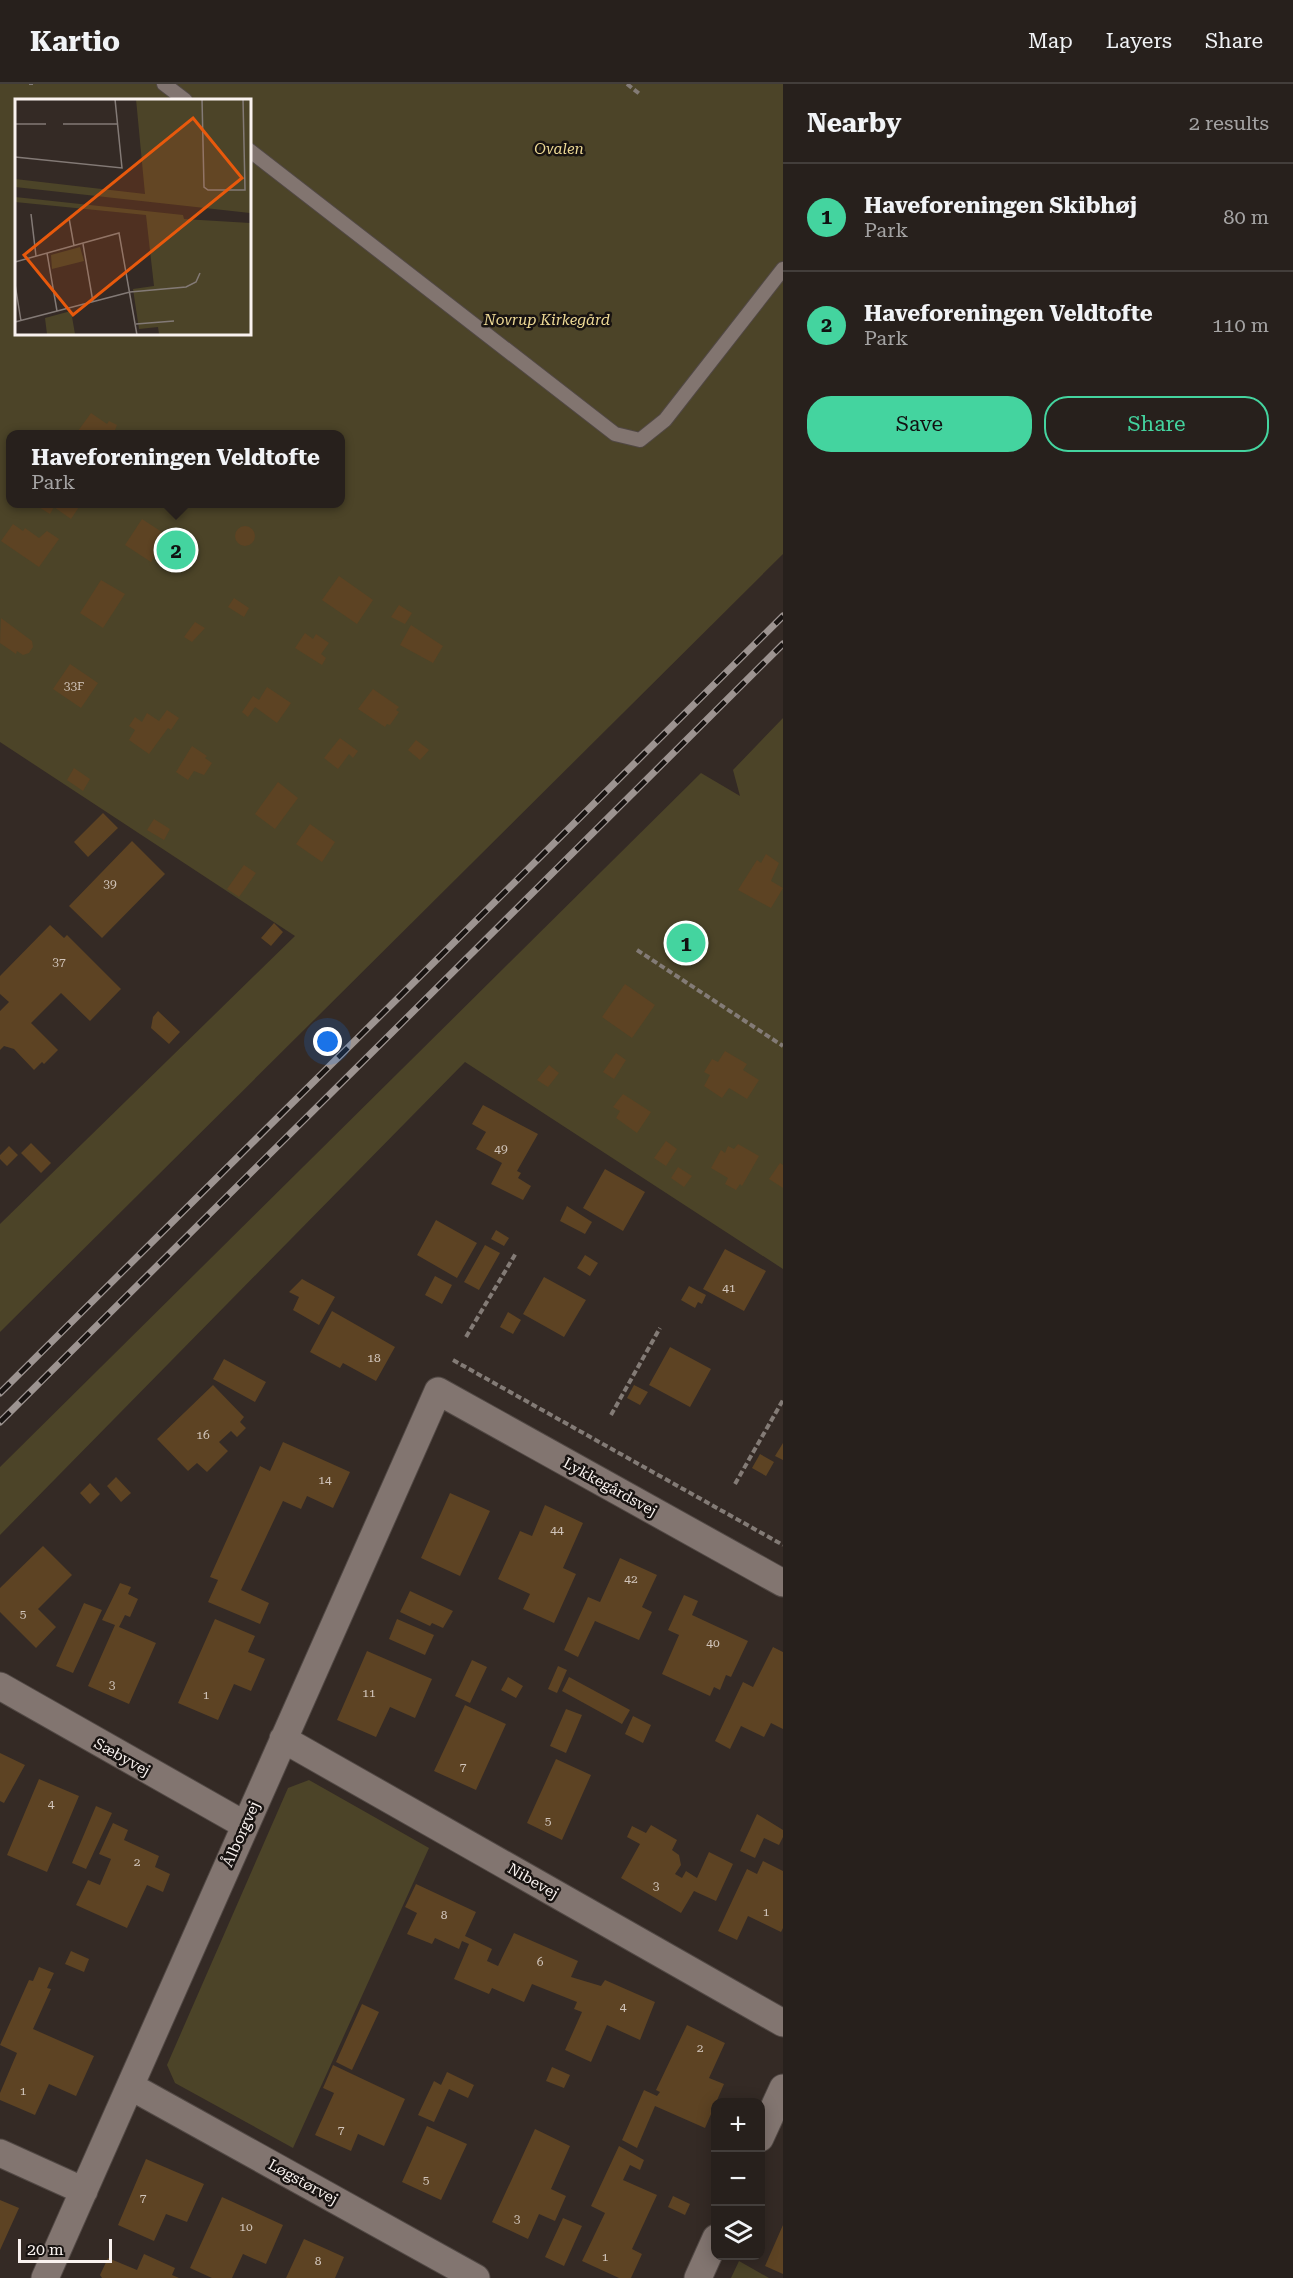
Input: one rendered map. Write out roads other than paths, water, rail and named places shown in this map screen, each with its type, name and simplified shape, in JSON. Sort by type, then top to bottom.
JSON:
[{"type":"street","name":"Lykkegårdsvej","points":[[438,1391],[783,1582]]},
{"type":"street","name":"Ålborgvej","points":[[45,2278],[438,1391]]},
{"type":"street","name":"Sæbyvej","points":[[0,1686],[245,1825]]},
{"type":"street","name":"Nibevej","points":[[284,1739],[783,2023]]},
{"type":"street","name":"Løgstørvej","points":[[130,2086],[476,2278]]},
{"type":"street","points":[[765,2127],[783,2088]]},
{"type":"street","points":[[0,2153],[84,2191]]},
{"type":"street","points":[[698,2278],[711,2249]]},
{"type":"lane","points":[[164,84],[184,99]]},
{"type":"lane","points":[[250,151],[615,434],[640,440],[665,420],[783,269]]},
{"type":"railway","points":[[0,1393],[783,616]]},
{"type":"railway","points":[[0,1422],[783,644]]},
{"type":"place","name":"Haveforeningen Veldtofte","points":[[176,550]]},
{"type":"place","name":"Haveforeningen Skibhøj","points":[[686,943]]},
{"type":"park label","name":"Ovalen","points":[[559,149]]},
{"type":"park label","name":"Novrup Kirkegård","points":[[547,320]]}]
